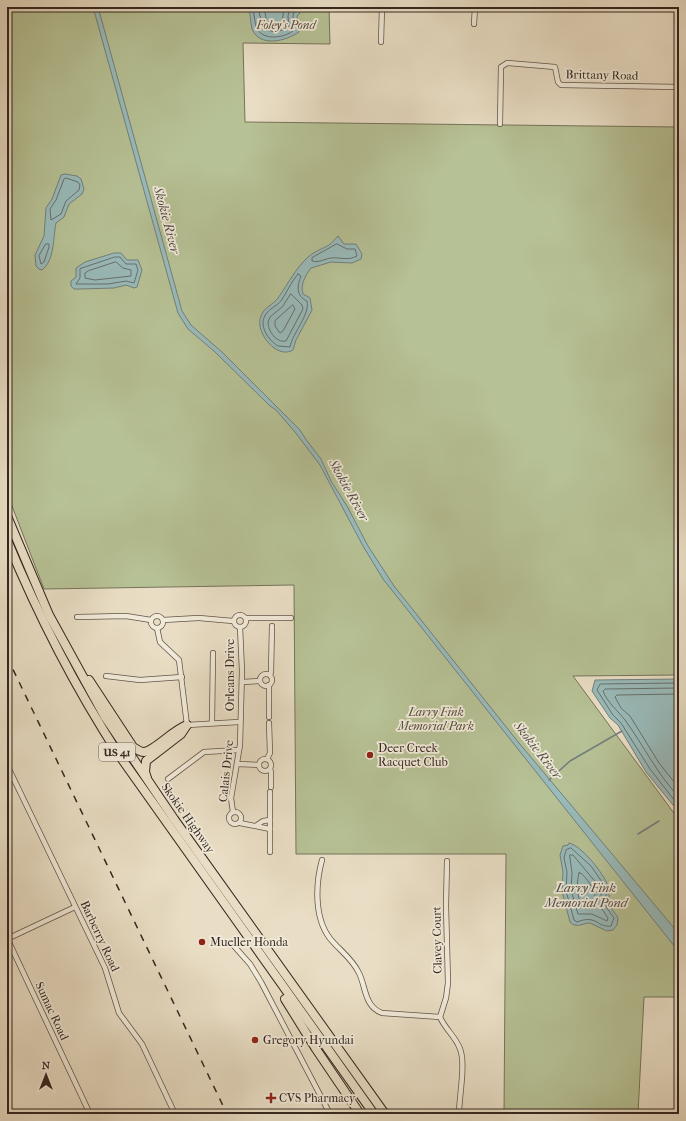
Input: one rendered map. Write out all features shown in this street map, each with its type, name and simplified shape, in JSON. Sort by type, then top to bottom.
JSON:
[{"type":"highway","name":"Skokie Highway","points":[[7,516],[33,579],[60,637],[105,717],[150,784],[385,1114]]},
{"type":"highway","name":"Skokie Highway","points":[[7,540],[60,656],[106,735],[140,787],[374,1114]]},
{"type":"highway","points":[[60,637],[133,746],[138,751],[143,752],[149,750],[177,728],[186,725]]},
{"type":"highway","points":[[150,784],[145,772],[146,760],[181,734],[186,725]]},
{"type":"highway","points":[[255,948],[260,959],[305,1032],[360,1114]]},
{"type":"highway","points":[[347,1061],[369,1085],[391,1114]]},
{"type":"street","points":[[381,42],[382,7]]},
{"type":"street","points":[[474,24],[475,7]]},
{"type":"street","points":[[557,7],[560,9],[606,9],[628,7]]},
{"type":"street","name":"Brittany Road","points":[[500,124],[501,67],[507,63],[554,67],[558,82],[561,85],[679,87]]},
{"type":"street","points":[[233,621],[238,614],[243,615],[246,618],[292,618]]},
{"type":"street","points":[[77,617],[126,616],[151,620],[158,616],[163,620],[198,618],[233,621]]},
{"type":"street","points":[[233,621],[236,626],[240,627],[245,624],[246,618]]},
{"type":"street","points":[[151,620],[152,626],[157,628]]},
{"type":"street","points":[[157,628],[162,626],[163,620]]},
{"type":"street","points":[[269,717],[269,685],[272,681],[270,675],[272,626]]},
{"type":"street","name":"Orleans Drive","points":[[240,627],[242,682],[239,722],[240,732]]},
{"type":"street","points":[[157,628],[160,642],[180,660],[186,725],[239,722]]},
{"type":"street","points":[[212,723],[213,653]]},
{"type":"street","points":[[260,682],[263,674],[270,675]]},
{"type":"street","points":[[106,676],[140,680],[182,676]]},
{"type":"street","points":[[242,682],[260,682],[264,686],[269,685]]},
{"type":"street","points":[[267,759],[270,753],[269,723]]},
{"type":"street","name":"Calais Drive","points":[[233,812],[231,798],[239,750],[240,732]]},
{"type":"street","points":[[168,779],[204,752],[239,750]]},
{"type":"street","points":[[259,765],[261,760],[267,759]]},
{"type":"street","points":[[267,759],[271,765],[271,787]]},
{"type":"street","points":[[237,764],[259,765]]},
{"type":"street","name":"Barberry Road","points":[[7,765],[105,968],[119,1013],[142,1044],[175,1114]]},
{"type":"street","points":[[259,765],[260,769],[264,771],[270,769]]},
{"type":"street","points":[[270,792],[270,852]]},
{"type":"street","name":"Calais Drive","points":[[233,812],[241,815],[240,823],[235,824],[230,822],[229,816],[233,812]]},
{"type":"street","points":[[240,823],[242,825],[257,825],[263,821],[270,820]]},
{"type":"street","points":[[257,825],[263,829],[270,829]]},
{"type":"street","points":[[322,860],[318,897],[319,914],[324,929],[333,942],[356,967],[369,1003],[382,1013],[440,1018],[443,1025],[454,1038],[461,1051],[463,1063],[459,1114]]},
{"type":"street","name":"Clavey Court","points":[[440,1018],[446,998],[448,984],[446,906],[447,861]]},
{"type":"street","points":[[7,939],[75,907]]},
{"type":"street","name":"Sumac Road","points":[[7,939],[90,1114]]},
{"type":"street","points":[[234,946],[250,964],[261,982],[330,1114]]},
{"type":"green space","name":"Larry Fink Memorial Park","points":[[7,7],[329,7],[330,44],[243,43],[245,122],[679,127],[679,675],[573,676],[679,820],[679,997],[644,997],[638,1114],[504,1114],[506,854],[296,854],[294,585],[44,589],[7,493]]},
{"type":"water","points":[[93,7],[98,7],[182,311],[191,325],[222,352],[300,430],[321,459],[331,481],[347,506],[368,546],[394,586],[519,743],[675,929],[679,935],[679,952],[383,579],[363,546],[320,465],[295,432],[276,410],[270,406],[215,352],[188,329],[178,313]]},
{"type":"water","name":"Foley’s Pond","points":[[248,7],[299,7],[300,13],[297,16],[299,32],[281,40],[267,41],[261,39],[252,29]]},
{"type":"water","points":[[65,174],[77,176],[81,179],[84,189],[82,194],[69,204],[64,217],[56,223],[53,248],[46,266],[42,270],[36,266],[35,255],[44,236],[46,208],[52,199],[61,175]]},
{"type":"water","points":[[338,236],[344,244],[356,244],[362,254],[361,259],[352,263],[331,262],[311,268],[305,277],[302,291],[303,294],[310,298],[312,310],[296,340],[293,350],[287,352],[274,348],[268,343],[261,329],[260,322],[262,313],[278,298],[303,262],[313,253],[329,245]]},
{"type":"water","points":[[114,253],[121,253],[127,260],[138,260],[142,270],[137,287],[134,288],[126,285],[114,288],[74,289],[71,286],[71,281],[76,277],[76,268],[85,262]]},
{"type":"water","points":[[679,679],[679,807],[673,805],[646,772],[618,725],[610,718],[592,691],[595,680]]},
{"type":"water","name":"Larry Fink Memorial Pond","points":[[569,843],[580,849],[586,855],[606,881],[609,888],[610,905],[618,918],[617,925],[613,930],[607,931],[590,923],[575,925],[570,922],[562,891],[563,872],[560,855],[563,846],[568,845]]},
{"type":"waterway","name":"Skokie River","points":[[549,780],[570,761],[622,731]]},
{"type":"waterway","points":[[638,834],[659,821]]},
{"type":"railway","points":[[7,657],[227,1114]]},
{"type":"place","name":"Deer Creek Racquet Club","points":[[370,755]]},
{"type":"place","name":"Mueller Honda","points":[[202,942]]},
{"type":"place","name":"Gregory Hyundai","points":[[255,1040]]},
{"type":"place","name":"CVS Pharmacy","points":[[271,1098]]}]
